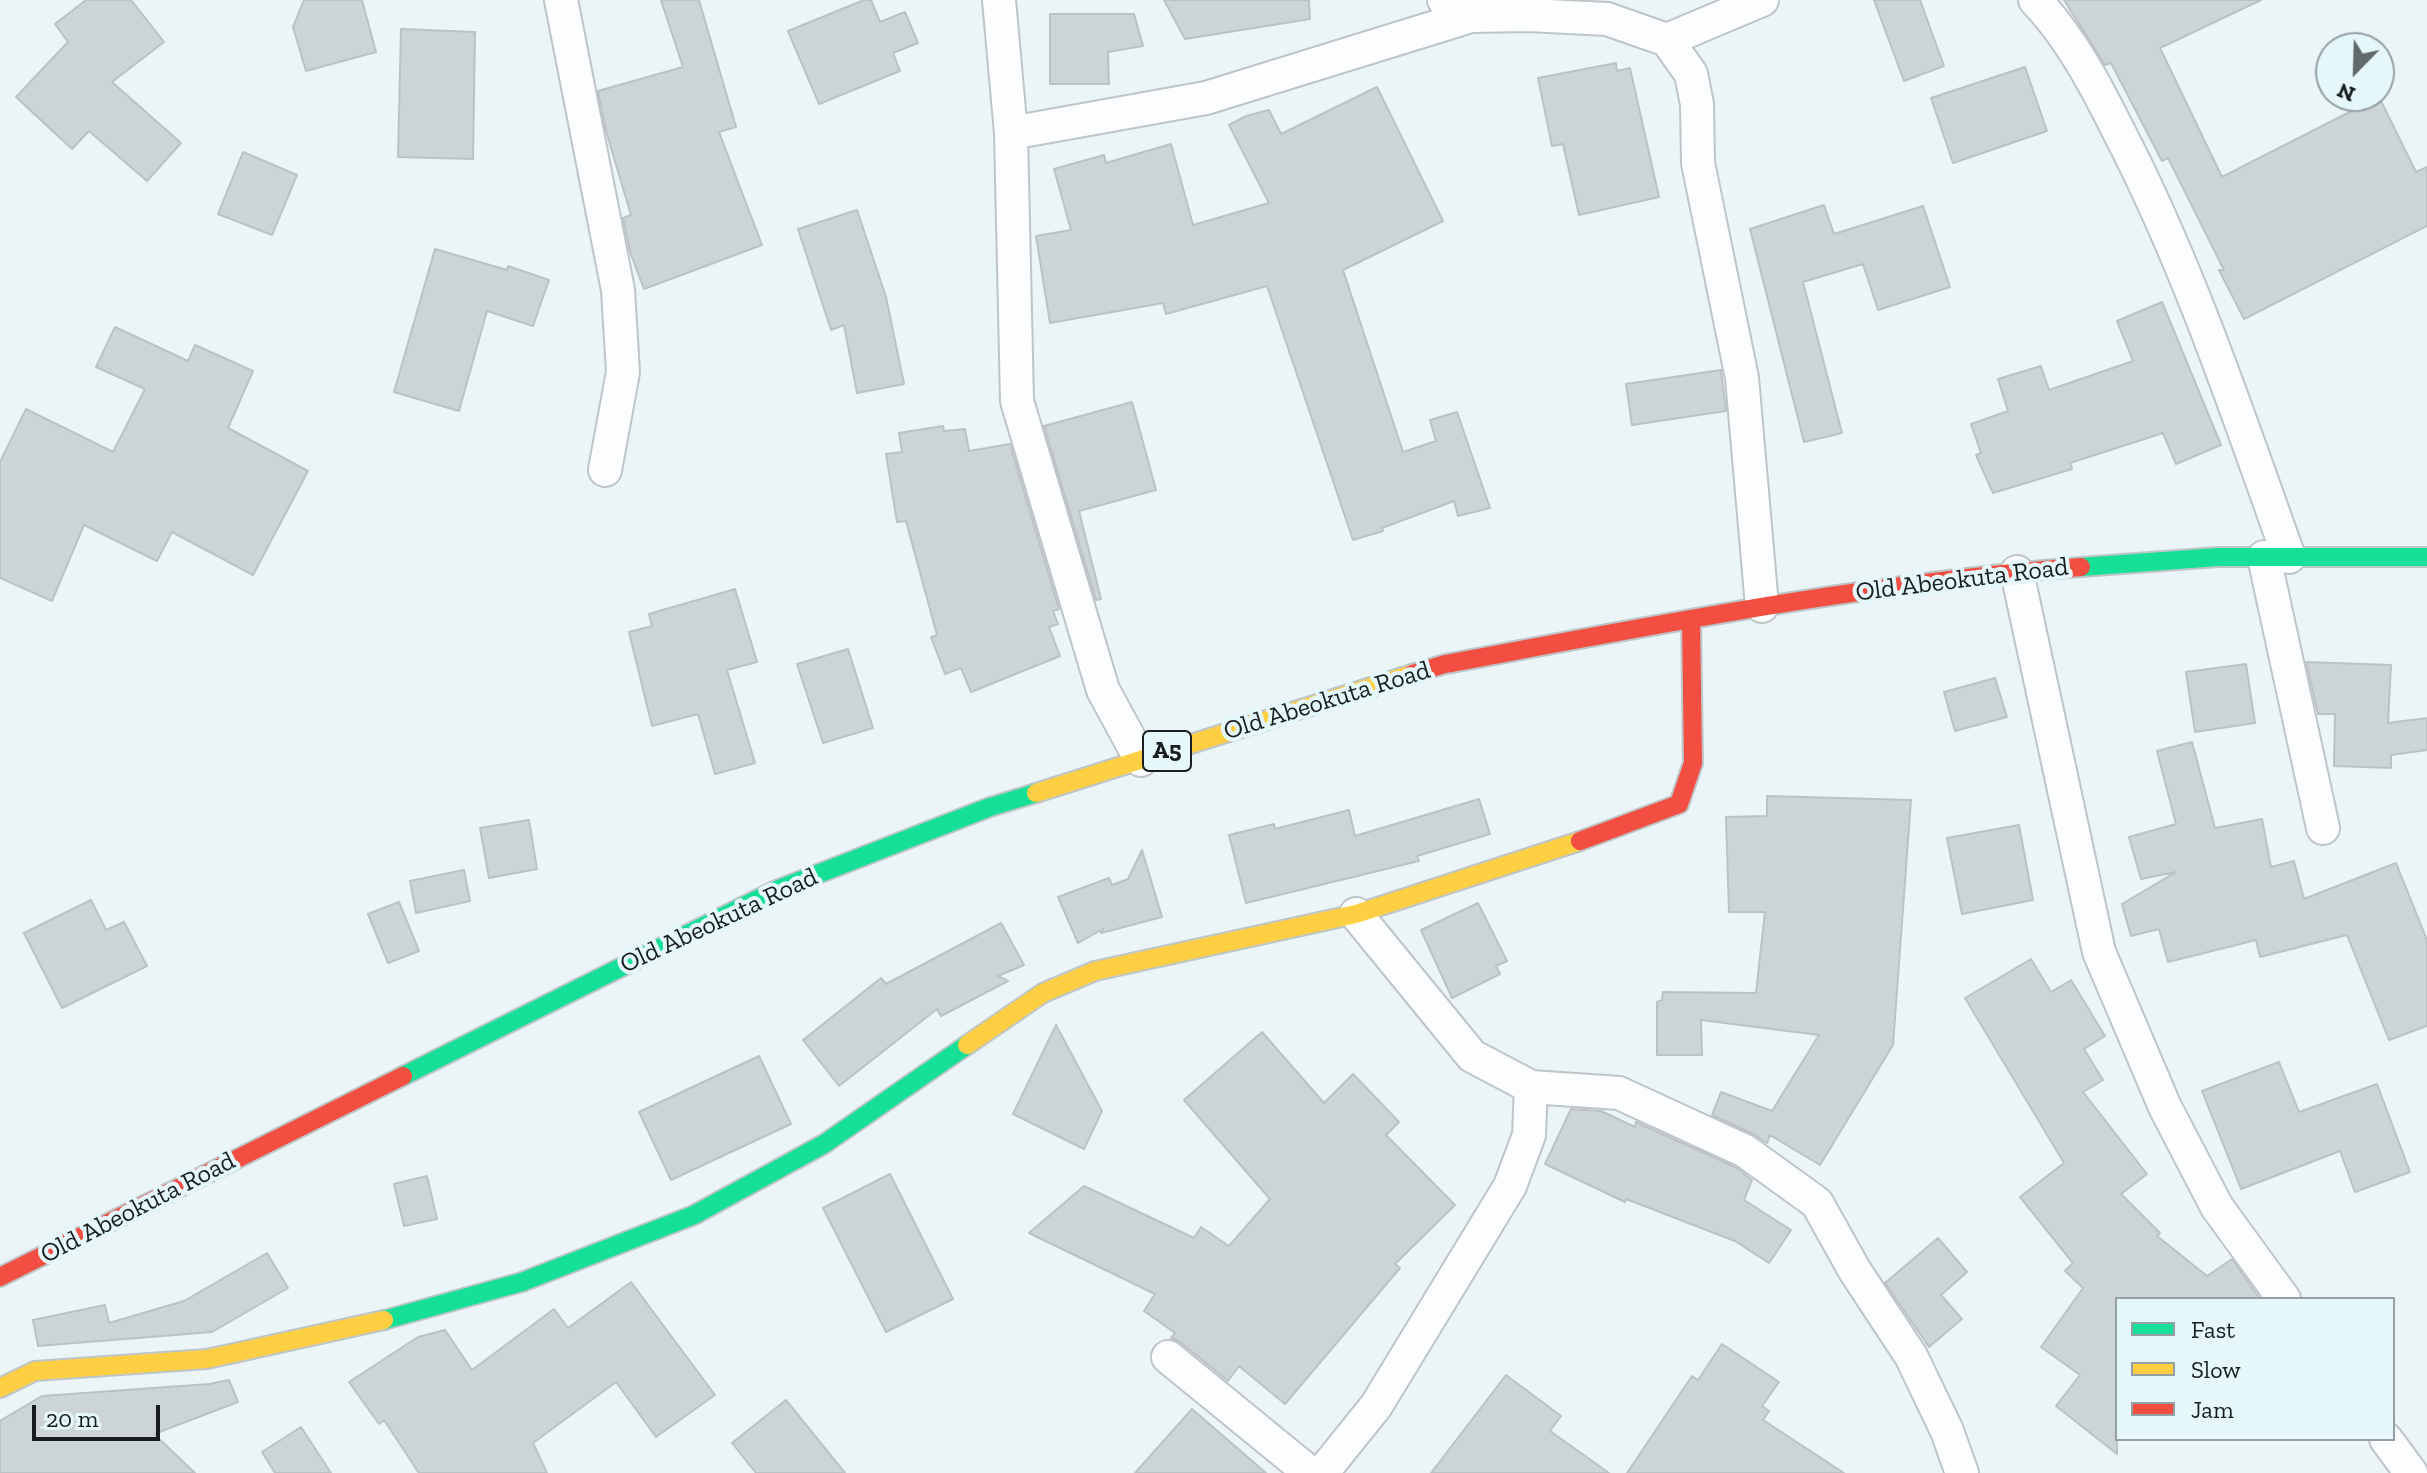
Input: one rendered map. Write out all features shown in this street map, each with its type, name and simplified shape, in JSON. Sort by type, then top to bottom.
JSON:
[{"type":"main road","name":"Old Abeokuta Road","points":[[0,1277],[774,891],[990,807],[1445,664],[1762,606],[2017,572],[2218,557],[2427,557]]},
{"type":"main road","points":[[0,1388],[35,1371],[207,1359],[390,1319],[522,1282],[694,1215],[824,1144],[1043,993],[1095,971],[1356,914],[1587,839],[1679,804],[1693,763],[1691,619]]},
{"type":"street","points":[[561,0],[618,290],[623,372],[605,470]]},
{"type":"street","points":[[999,0],[1011,133],[1017,401],[1103,690],[1141,760]]},
{"type":"street","points":[[1444,0],[1471,16]]},
{"type":"street","points":[[1667,40],[1762,0]]},
{"type":"street","points":[[2035,0],[2089,74],[2146,183],[2219,359],[2277,557],[2323,828]]},
{"type":"street","points":[[1011,133],[1206,98],[1471,16],[1607,19],[1667,40],[1691,74],[1697,104],[1698,163],[1742,378],[1762,606]]},
{"type":"street","points":[[2017,572],[2099,952],[2165,1107],[2217,1207],[2283,1297]]},
{"type":"street","points":[[1356,914],[1472,1056],[1531,1087],[1619,1093],[1745,1151],[1817,1203],[1855,1271],[1911,1356],[1947,1431],[1962,1473]]},
{"type":"street","points":[[1322,1473],[1376,1406],[1510,1186],[1529,1135],[1531,1087]]},
{"type":"street","points":[[1168,1357],[1310,1473]]},
{"type":"street","points":[[2387,1441],[2411,1473]]},
{"type":"building","points":[[86,0],[131,0],[164,42],[112,82],[181,143],[147,181],[89,131],[72,149],[16,97],[68,42],[55,24]]},
{"type":"building","points":[[304,0],[362,0],[376,52],[306,71],[293,27]]},
{"type":"building","points":[[661,0],[699,0],[736,127],[719,132],[762,245],[644,289],[630,252],[623,218],[631,215],[606,131],[598,91],[683,67]]},
{"type":"building","points":[[864,0],[871,0],[880,22],[905,12],[918,43],[893,53],[900,71],[819,104],[788,31]]},
{"type":"building","points":[[1164,0],[1309,0],[1310,19],[1185,39]]},
{"type":"building","points":[[1874,0],[1920,0],[1944,66],[1904,81]]},
{"type":"building","points":[[2064,0],[2261,0],[2160,48],[2222,177],[2350,112],[2386,112],[2416,172],[2427,167],[2427,226],[2244,319],[2219,270],[2224,270],[2168,158],[2162,161],[2111,63],[2105,65]]},
{"type":"building","points":[[1050,14],[1134,14],[1143,46],[1108,52],[1109,84],[1050,84]]},
{"type":"building","points":[[401,29],[475,32],[473,159],[398,157]]},
{"type":"building","points":[[1616,63],[1617,71],[1630,68],[1659,197],[1579,215],[1563,144],[1552,146],[1538,78]]},
{"type":"building","points":[[2025,67],[2047,131],[1953,163],[1931,98]]},
{"type":"building","points":[[1377,87],[1443,221],[1343,270],[1403,452],[1436,441],[1430,420],[1457,412],[1490,508],[1458,516],[1454,501],[1382,528],[1383,531],[1353,540],[1267,286],[1166,314],[1163,303],[1050,323],[1036,236],[1071,230],[1054,169],[1104,155],[1106,163],[1171,144],[1193,225],[1269,203],[1229,125],[1246,116],[1269,110],[1281,134]]},
{"type":"building","points":[[243,152],[297,175],[272,235],[218,214]]},
{"type":"building","points":[[1824,205],[1834,234],[1923,206],[1950,287],[1878,310],[1863,264],[1803,282],[1842,433],[1804,442],[1750,229]]},
{"type":"building","points":[[857,210],[886,297],[904,384],[857,393],[844,325],[831,330],[798,229]]},
{"type":"building","points":[[435,249],[507,270],[508,266],[549,280],[533,326],[487,311],[459,411],[394,392]]},
{"type":"building","points":[[2162,302],[2221,445],[2176,464],[2163,433],[2070,463],[2072,469],[1993,493],[1976,455],[1981,453],[1971,424],[2008,411],[1998,379],[2041,366],[2049,390],[2133,361],[2117,321]]},
{"type":"building","points":[[115,327],[188,361],[195,345],[253,371],[228,428],[308,471],[253,575],[172,532],[157,561],[84,525],[52,601],[0,578],[0,462],[26,409],[113,452],[145,389],[96,367]]},
{"type":"building","points":[[1721,370],[1726,411],[1632,425],[1626,384]]},
{"type":"building","points":[[1132,402],[1156,490],[1079,511],[1101,599],[1096,600],[1044,426]]},
{"type":"building","points":[[943,426],[944,431],[965,429],[969,451],[1010,444],[1059,609],[1053,611],[1058,624],[1049,627],[1060,656],[971,692],[961,668],[945,674],[931,637],[937,635],[906,521],[897,522],[886,454],[902,452],[899,433]]},
{"type":"building","points":[[735,589],[757,662],[727,670],[755,763],[715,774],[698,714],[652,726],[629,632],[652,626],[649,614]]},
{"type":"building","points":[[848,649],[873,728],[823,743],[797,664]]},
{"type":"building","points":[[2306,662],[2391,665],[2388,723],[2427,718],[2427,750],[2391,755],[2391,768],[2334,766],[2335,714],[2318,714]]},
{"type":"building","points":[[2246,664],[2255,723],[2195,732],[2186,672]]},
{"type":"building","points":[[1995,678],[2007,717],[1955,731],[1944,692]]},
{"type":"building","points":[[2192,742],[2215,828],[2262,819],[2271,867],[2294,861],[2304,899],[2396,863],[2427,940],[2427,1026],[2389,1040],[2347,935],[2260,957],[2256,940],[2168,962],[2159,929],[2131,936],[2122,904],[2176,872],[2141,879],[2129,837],[2176,824],[2157,751]]},
{"type":"building","points":[[1767,796],[1911,800],[1893,1045],[1820,1165],[1770,1135],[1767,1143],[1712,1115],[1721,1092],[1772,1111],[1819,1035],[1701,1020],[1702,1055],[1657,1055],[1657,1002],[1662,1000],[1663,992],[1756,993],[1765,912],[1729,912],[1726,817],[1767,816]]},
{"type":"building","points":[[1479,799],[1490,834],[1417,856],[1419,861],[1246,903],[1229,835],[1274,824],[1275,829],[1349,810],[1355,836]]},
{"type":"building","points":[[529,820],[537,869],[489,878],[480,828]]},
{"type":"building","points":[[2019,825],[2033,900],[1962,914],[1947,838]]},
{"type":"building","points":[[1142,850],[1162,917],[1101,933],[1103,929],[1078,943],[1058,897],[1109,878],[1112,885],[1128,879]]},
{"type":"building","points":[[464,870],[470,901],[416,913],[410,881]]},
{"type":"building","points":[[91,900],[106,930],[124,922],[147,966],[62,1008],[24,933]]},
{"type":"building","points":[[399,902],[419,951],[388,963],[368,914]]},
{"type":"building","points":[[1478,903],[1507,961],[1496,966],[1500,974],[1452,998],[1421,930]]},
{"type":"building","points":[[1001,923],[1024,965],[998,976],[1008,981],[941,1016],[937,1009],[839,1086],[803,1040],[881,978],[886,984]]},
{"type":"building","points":[[2031,959],[2051,992],[2071,980],[2105,1036],[2084,1049],[2103,1080],[2083,1092],[2147,1174],[2121,1194],[2160,1233],[2157,1236],[2207,1276],[2232,1259],[2259,1297],[2115,1297],[2117,1454],[2056,1406],[2080,1375],[2041,1347],[2083,1288],[2065,1271],[2073,1263],[2020,1197],[2064,1163],[1965,998]]},
{"type":"building","points":[[1056,1025],[1102,1111],[1084,1149],[1013,1114]]},
{"type":"building","points":[[1262,1032],[1324,1103],[1353,1074],[1399,1122],[1386,1135],[1455,1205],[1395,1264],[1400,1268],[1285,1404],[1239,1366],[1228,1381],[1171,1338],[1175,1333],[1144,1311],[1155,1294],[1029,1233],[1084,1186],[1194,1238],[1201,1227],[1229,1246],[1270,1199],[1184,1100]]},
{"type":"building","points":[[759,1056],[791,1124],[671,1180],[639,1112]]},
{"type":"building","points":[[2279,1062],[2299,1112],[2377,1084],[2410,1172],[2355,1192],[2340,1151],[2241,1189],[2202,1091]]},
{"type":"building","points":[[1571,1109],[1601,1111],[1635,1127],[1636,1122],[1735,1167],[1752,1180],[1744,1200],[1791,1230],[1769,1263],[1735,1241],[1626,1199],[1625,1202],[1545,1164]]},
{"type":"building","points":[[890,1174],[953,1299],[886,1332],[823,1208]]},
{"type":"building","points":[[427,1176],[437,1219],[404,1226],[394,1184]]},
{"type":"building","points":[[1938,1238],[1967,1272],[1941,1295],[1962,1319],[1929,1347],[1885,1283]]},
{"type":"building","points":[[267,1253],[288,1288],[212,1332],[38,1346],[33,1320],[105,1305],[109,1323],[184,1301]]},
{"type":"building","points":[[631,1282],[715,1395],[656,1437],[616,1382],[533,1443],[547,1473],[419,1473],[384,1420],[379,1424],[349,1382],[418,1337],[445,1330],[472,1370],[554,1309],[568,1328]]},
{"type":"building","points":[[1722,1344],[1779,1382],[1762,1406],[1769,1411],[1763,1420],[1844,1473],[1627,1473],[1692,1376],[1698,1380]]},
{"type":"building","points":[[1506,1375],[1561,1416],[1550,1431],[1609,1473],[1431,1473]]},
{"type":"building","points":[[229,1380],[238,1402],[154,1434],[195,1473],[0,1473],[0,1421],[42,1396]]},
{"type":"building","points":[[786,1400],[845,1473],[756,1473],[732,1443]]},
{"type":"building","points":[[1192,1409],[1266,1473],[1135,1473]]},
{"type":"building","points":[[301,1427],[331,1473],[275,1473],[262,1452]]},
{"type":"traffic: fast","points":[[2081,567],[2218,557],[2427,557]]},
{"type":"traffic: fast","points":[[403,1076],[774,891],[990,807],[1036,793]]},
{"type":"traffic: fast","points":[[384,1320],[522,1282],[694,1215],[824,1144],[967,1045]]},
{"type":"traffic: slow","points":[[1036,793],[1412,674]]},
{"type":"traffic: slow","points":[[967,1045],[1043,993],[1095,971],[1356,914],[1580,841]]},
{"type":"traffic: slow","points":[[0,1388],[35,1371],[207,1359],[384,1320]]},
{"type":"traffic: jam","points":[[1412,674],[1445,664],[1841,594],[2081,567]]},
{"type":"traffic: jam","points":[[1580,841],[1679,804],[1693,763],[1691,619]]},
{"type":"traffic: jam","points":[[0,1277],[403,1076]]}]
